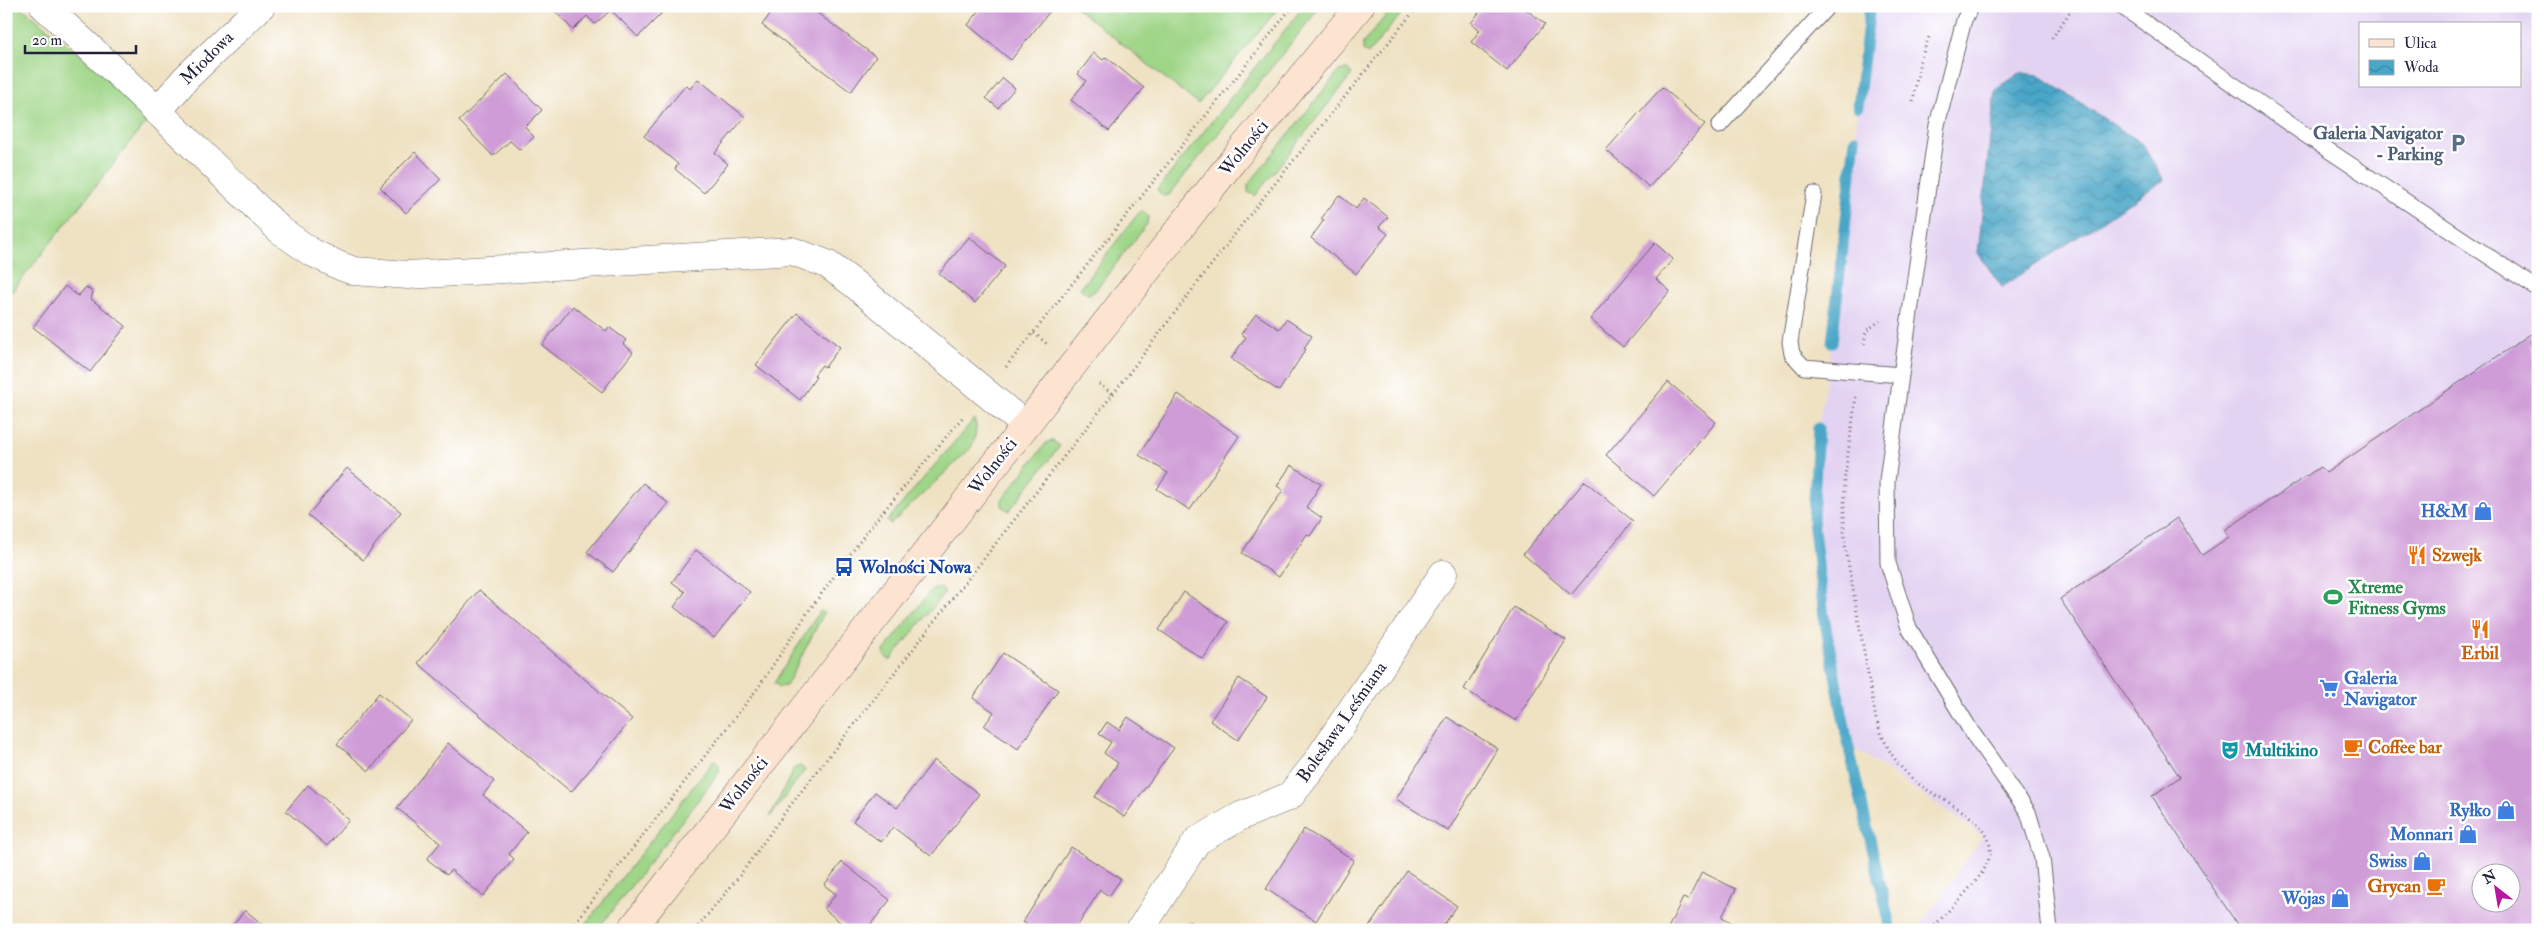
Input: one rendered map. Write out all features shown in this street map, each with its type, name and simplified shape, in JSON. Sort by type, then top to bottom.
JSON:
[{"type":"main road","name":"Wolności","points":[[631,930],[1234,158],[1360,6]]},
{"type":"street","points":[[44,6],[280,230],[311,252],[354,271],[408,275],[792,251],[827,264],[853,282],[1025,425]]},
{"type":"street","name":"Miodowa","points":[[157,112],[186,78],[261,6]]},
{"type":"street","name":"Bolesława Leśmiana","points":[[1140,930],[1197,841],[1241,816],[1290,796],[1313,767],[1443,574]]},
{"type":"lane","points":[[1719,126],[1828,6]]},
{"type":"lane","points":[[1971,6],[1964,20],[1937,125],[1886,481],[1888,563],[1909,628],[1971,731],[2028,812],[2042,858],[2050,930]]},
{"type":"lane","points":[[2121,6],[2281,119],[2538,289]]},
{"type":"lane","points":[[1814,194],[1790,342],[1792,354],[1804,367],[1901,375]]},
{"type":"path","points":[[569,930],[758,688],[808,612],[871,526],[1034,334],[1243,66],[1294,6]]},
{"type":"path","points":[[694,930],[738,878],[786,811],[1113,394],[1244,222],[1418,6]]},
{"type":"path","points":[[2052,38],[2074,6]]},
{"type":"path","points":[[1034,334],[1053,348]]},
{"type":"path","points":[[1093,378],[1113,394]]},
{"type":"shaded area","points":[[1870,6],[2538,6],[2538,930],[1917,930],[1983,836],[1848,744],[1824,617],[1813,520],[1818,428],[1832,343]]},
{"type":"green space","points":[[6,6],[20,6],[117,85],[148,120],[6,299]]},
{"type":"green space","points":[[1074,6],[1280,6],[1198,104]]},
{"type":"green space","points":[[1304,6],[1321,6],[1169,195],[1163,196],[1157,190]]},
{"type":"green space","points":[[1394,6],[1408,6],[1368,54],[1363,50],[1363,43]]},
{"type":"green space","points":[[1346,69],[1352,74],[1255,196],[1248,192],[1248,185],[1339,71]]},
{"type":"green space","points":[[1141,210],[1148,216],[1147,224],[1094,292],[1088,294],[1080,288]]},
{"type":"green space","points":[[974,419],[976,430],[971,448],[891,524],[887,521]]},
{"type":"green space","points":[[1053,441],[1060,446],[1009,511],[1002,506],[1002,500],[1047,442]]},
{"type":"green space","points":[[939,587],[945,592],[890,661],[885,656],[884,651],[932,589]]},
{"type":"green space","points":[[820,611],[824,613],[786,686],[780,687],[774,683]]},
{"type":"green space","points":[[714,760],[719,765],[719,773],[597,930],[581,930]]},
{"type":"green space","points":[[800,766],[805,770],[770,817],[794,768]]},
{"type":"water","points":[[2020,73],[2039,75],[2142,144],[2164,180],[2002,287],[1978,253],[1995,90]]},
{"type":"building","points":[[555,6],[669,6],[638,37],[611,10],[595,24],[587,16],[573,30],[553,9]]},
{"type":"building","points":[[776,6],[808,6],[876,57],[851,92],[762,25]]},
{"type":"building","points":[[983,6],[1054,6],[1011,60],[968,25]]},
{"type":"building","points":[[1484,6],[1493,6],[1497,9],[1499,6],[1522,6],[1545,24],[1507,71],[1471,42],[1480,30],[1471,23]]},
{"type":"building","points":[[1094,53],[1103,60],[1106,57],[1144,88],[1109,131],[1071,100],[1086,81],[1078,74]]},
{"type":"building","points":[[507,74],[542,110],[525,127],[534,137],[520,150],[510,141],[493,156],[459,121]]},
{"type":"building","points":[[1003,78],[1015,88],[998,108],[986,98]]},
{"type":"building","points":[[698,79],[745,117],[715,153],[728,164],[704,193],[675,169],[678,164],[644,136],[686,85],[690,89]]},
{"type":"building","points":[[1662,87],[1705,124],[1649,187],[1606,150]]},
{"type":"building","points":[[415,152],[441,179],[406,213],[380,187]]},
{"type":"building","points":[[1339,195],[1356,209],[1364,198],[1388,217],[1379,227],[1388,234],[1356,274],[1311,238],[1324,220],[1321,219]]},
{"type":"building","points":[[969,237],[1005,266],[975,303],[939,274]]},
{"type":"building","points":[[1655,243],[1673,259],[1656,279],[1670,291],[1623,347],[1590,319]]},
{"type":"building","points":[[65,286],[78,296],[86,287],[93,292],[91,299],[126,326],[90,372],[33,327]]},
{"type":"building","points":[[573,306],[606,331],[609,327],[626,340],[623,344],[633,352],[602,392],[542,345]]},
{"type":"building","points":[[797,313],[840,347],[825,367],[822,365],[814,375],[816,377],[800,400],[756,365]]},
{"type":"building","points":[[1256,314],[1279,329],[1286,319],[1312,336],[1304,348],[1306,349],[1279,391],[1231,359],[1246,337],[1241,334]]},
{"type":"building","name":"Galeria Navigator","points":[[2532,333],[2534,337],[2530,342],[2538,372],[2538,930],[2241,930],[2152,796],[2180,777],[2060,599],[2177,518],[2202,555],[2229,537],[2225,530],[2320,467],[2326,473]]},
{"type":"building","points":[[1668,382],[1716,422],[1654,496],[1606,455]]},
{"type":"building","points":[[1178,394],[1239,436],[1190,510],[1157,489],[1168,473],[1139,455]]},
{"type":"building","points":[[1291,465],[1321,484],[1306,507],[1322,518],[1310,536],[1307,534],[1279,577],[1242,553],[1283,490],[1277,486]]},
{"type":"building","points":[[347,468],[401,512],[363,560],[308,515]]},
{"type":"building","points":[[1585,481],[1633,521],[1571,595],[1523,554]]},
{"type":"building","points":[[643,483],[668,503],[613,572],[587,552]]},
{"type":"building","points":[[696,550],[750,592],[714,638],[674,607],[685,592],[672,582]]},
{"type":"building","points":[[479,590],[632,719],[571,792],[418,663]]},
{"type":"building","points":[[1184,592],[1228,622],[1203,659],[1159,630]]},
{"type":"building","points":[[1514,607],[1566,640],[1516,721],[1464,689]]},
{"type":"building","points":[[1003,653],[1058,690],[1018,749],[984,726],[994,712],[973,698]]},
{"type":"building","points":[[1239,678],[1267,697],[1238,740],[1210,721]]},
{"type":"building","points":[[379,693],[411,720],[369,771],[337,744]]},
{"type":"building","points":[[1128,717],[1174,748],[1124,817],[1095,797],[1118,763],[1104,753],[1111,742],[1099,734],[1107,722],[1119,730]]},
{"type":"building","points":[[1447,717],[1498,749],[1448,831],[1396,799]]},
{"type":"building","points":[[448,743],[494,781],[483,795],[527,832],[509,854],[514,859],[483,896],[451,870],[447,875],[427,859],[440,843],[397,808]]},
{"type":"building","points":[[934,760],[979,794],[931,856],[893,827],[881,842],[853,821],[875,792],[897,808]]},
{"type":"building","points":[[308,785],[349,820],[327,846],[286,811]]},
{"type":"building","points":[[1304,829],[1354,860],[1316,921],[1266,889]]},
{"type":"building","points":[[1071,847],[1121,879],[1109,896],[1100,890],[1075,930],[1036,930],[1023,922]]},
{"type":"building","points":[[842,862],[890,900],[866,930],[850,930],[824,909],[836,894],[824,885]]},
{"type":"building","points":[[1407,871],[1457,906],[1440,930],[1367,930]]},
{"type":"building","points":[[1702,872],[1736,889],[1722,917],[1734,924],[1731,930],[1667,930],[1683,898],[1688,900]]},
{"type":"building","points":[[245,910],[269,930],[229,930]]},
{"type":"building","points":[[1190,921],[1202,930],[1185,930]]},
{"type":"waterway","points":[[1858,107],[1870,6]]},
{"type":"waterway","points":[[1832,343],[1855,139]]},
{"type":"waterway","points":[[1818,428],[1813,520],[1824,617],[1848,744],[1891,930]]},
{"type":"place","name":"Galeria Navigator - Parking","points":[[2458,143]]},
{"type":"place","name":"H&M","points":[[2483,511]]},
{"type":"place","name":"Szwejk","points":[[2417,555]]},
{"type":"place","name":"Wolności Nowa","points":[[844,567]]},
{"type":"place","name":"Xtreme Fitness Gyms","points":[[2333,597]]},
{"type":"place","name":"Erbil","points":[[2480,629]]},
{"type":"place","name":"Galeria Navigator","points":[[2329,688]]},
{"type":"place","name":"Coffee bar","points":[[2353,747]]},
{"type":"place","name":"Multikino","points":[[2230,750]]},
{"type":"place","name":"Ryłko","points":[[2506,810]]},
{"type":"place","name":"Monnari","points":[[2468,834]]},
{"type":"place","name":"Swiss","points":[[2422,861]]},
{"type":"place","name":"Grycan","points":[[2436,886]]},
{"type":"place","name":"Wojas","points":[[2340,898]]}]
